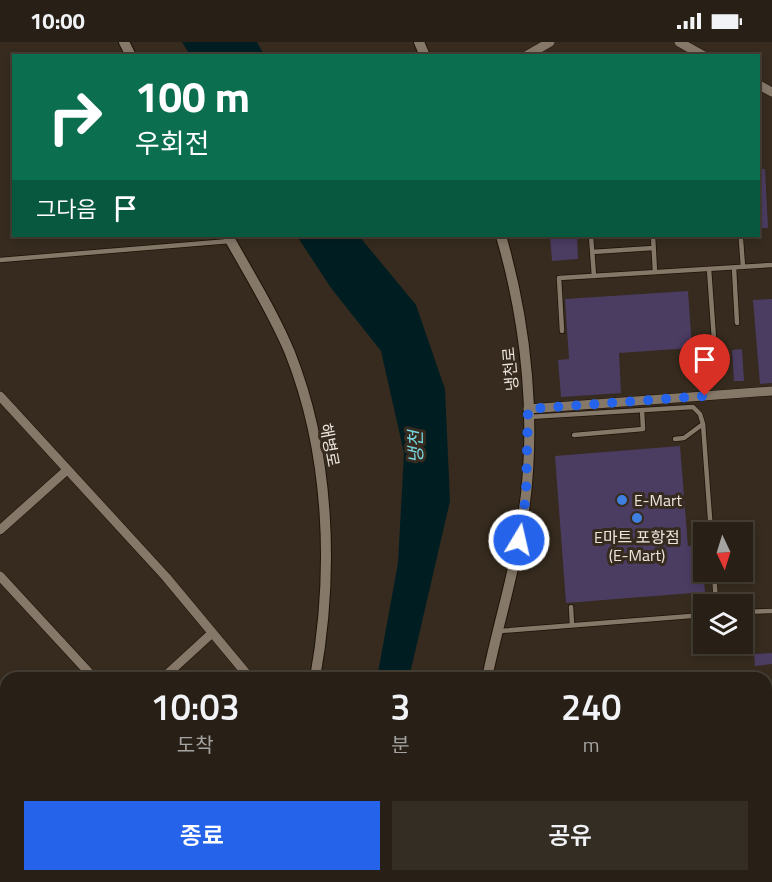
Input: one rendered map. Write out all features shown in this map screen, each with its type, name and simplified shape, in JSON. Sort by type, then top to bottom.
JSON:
[{"type":"street","points":[[530,49],[550,42]]},
{"type":"street","points":[[679,42],[700,54]]},
{"type":"street","name":"냉천로","points":[[488,672],[523,518],[528,413],[519,313],[501,237]]},
{"type":"street","name":"해병로","points":[[230,238],[275,320],[290,355],[316,444],[324,512],[325,575],[322,630],[316,672]]},
{"type":"street","points":[[528,413],[772,391]]},
{"type":"street","points":[[0,396],[148,558],[245,672]]},
{"type":"street","points":[[0,530],[67,470]]},
{"type":"street","points":[[0,576],[88,672]]},
{"type":"street","points":[[170,672],[211,634]]},
{"type":"street","points":[[490,660],[493,672]]},
{"type":"lane","points":[[591,237],[594,276]]},
{"type":"lane","points":[[653,237],[655,272]]},
{"type":"lane","points":[[0,260],[230,238]]},
{"type":"lane","points":[[741,240],[743,267]]},
{"type":"lane","points":[[592,252],[654,248]]},
{"type":"lane","points":[[562,331],[559,278],[772,265]]},
{"type":"lane","points":[[734,268],[737,322]]},
{"type":"lane","points":[[709,269],[714,339]]},
{"type":"lane","points":[[528,413],[693,407],[700,414],[703,424],[710,522]]},
{"type":"lane","points":[[574,435],[643,429],[642,410]]},
{"type":"lane","points":[[675,439],[684,438],[703,424]]},
{"type":"lane","points":[[571,607],[572,625]]},
{"type":"lane","points":[[753,612],[772,610]]},
{"type":"lane","points":[[497,631],[693,616]]},
{"type":"water","points":[[182,42],[257,42],[263,54],[189,54]]},
{"type":"water","name":"냉천","points":[[298,237],[360,237],[416,305],[445,389],[450,501],[410,672],[378,672],[398,563],[404,453],[381,351],[331,288]]},
{"type":"building","points":[[760,169],[765,169],[768,228],[760,228]]},
{"type":"building","points":[[550,237],[577,237],[578,259],[552,261]]},
{"type":"building","points":[[688,291],[692,348],[619,353],[621,393],[561,397],[558,360],[569,359],[565,299]]},
{"type":"building","points":[[772,299],[772,383],[760,384],[753,300]]},
{"type":"building","points":[[742,349],[744,381],[734,381],[732,350]]},
{"type":"building","name":"E-Mart","points":[[680,446],[688,546],[693,546],[693,582],[704,582],[705,592],[566,603],[555,456]]},
{"type":"building","points":[[772,653],[772,664],[755,666],[754,654]]},
{"type":"place","name":"E-Mart","points":[[622,500]]},
{"type":"place","name":"E마트 포항점 (E-Mart)","points":[[637,518]]},
{"type":"route","points":[[519,540],[526,496],[528,409],[705,396]]}]
